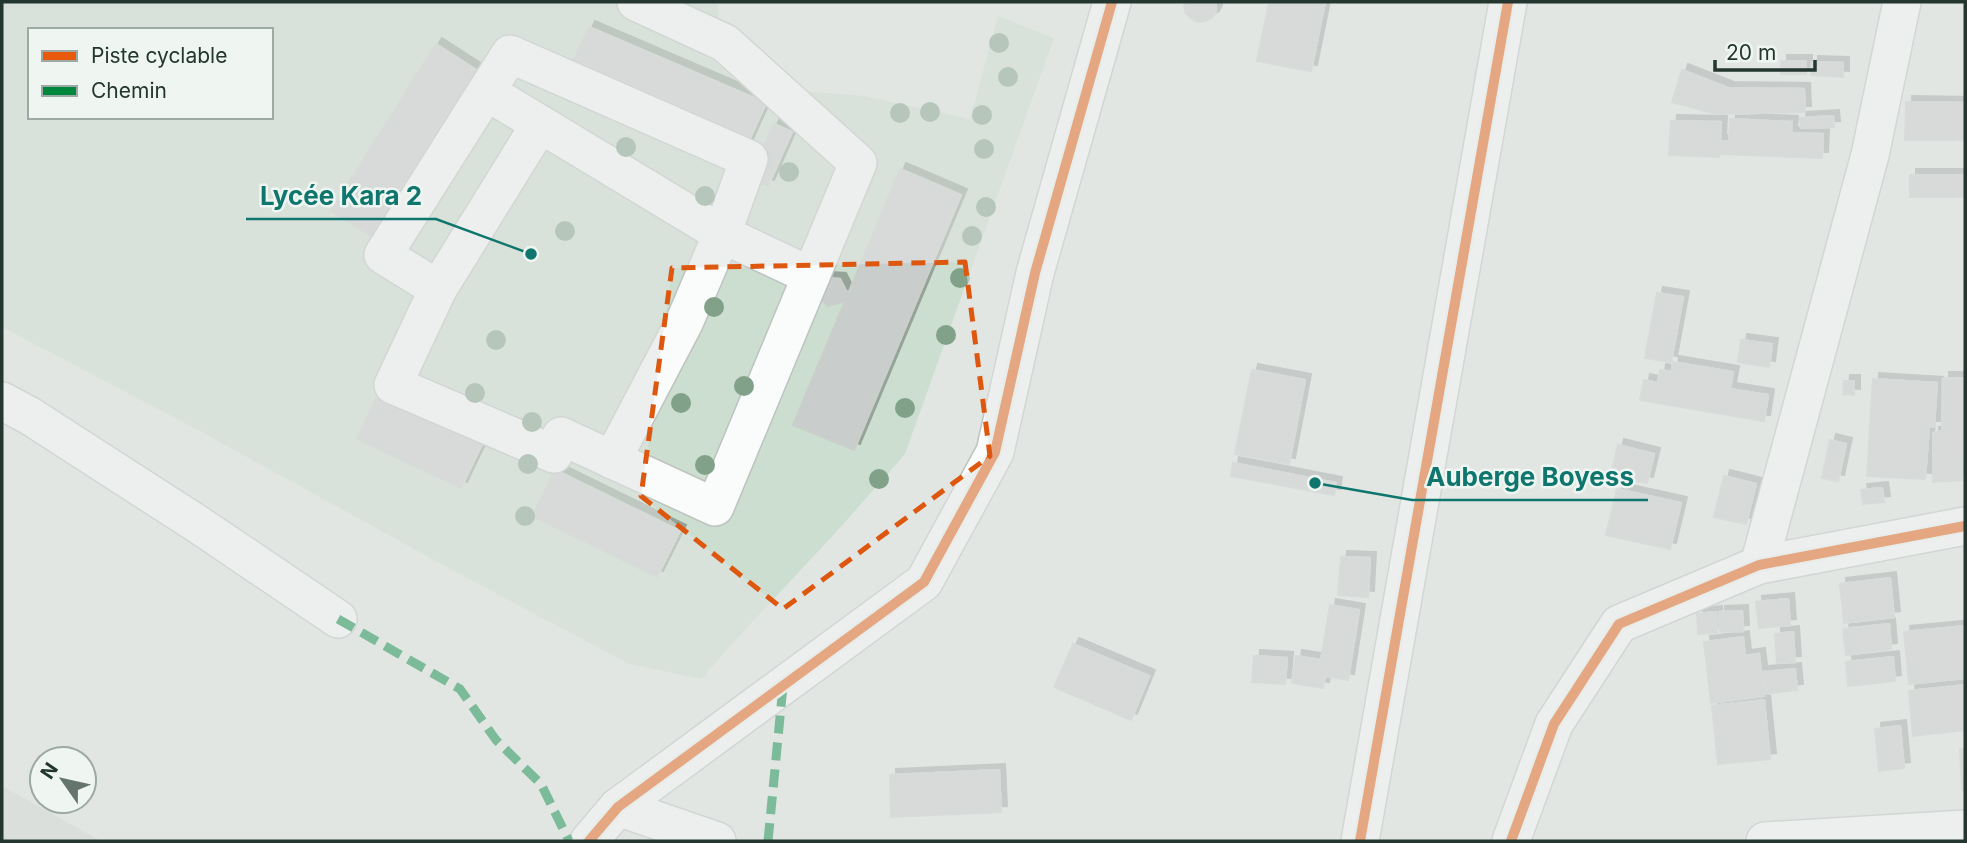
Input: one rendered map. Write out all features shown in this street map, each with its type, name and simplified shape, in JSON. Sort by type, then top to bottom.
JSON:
[{"type":"street","points":[[540,124],[438,289],[393,385],[554,454],[561,436],[715,507],[858,163],[725,43],[636,2]]},
{"type":"street","points":[[589,841],[618,807],[924,582],[995,452],[1035,272],[1112,2]]},
{"type":"street","points":[[1360,841],[1508,2]]},
{"type":"street","points":[[1759,565],[1870,155],[1902,2]]},
{"type":"street","points":[[438,289],[383,255],[510,54],[749,159],[722,234],[684,323],[612,460]]},
{"type":"street","points":[[487,92],[722,234],[811,276]]},
{"type":"street","points":[[2,401],[30,416],[199,525],[338,619]]},
{"type":"street","points":[[1511,841],[1554,724],[1619,624],[1759,565],[1965,526]]},
{"type":"street","points":[[618,807],[716,841]]},
{"type":"street","points":[[1765,841],[1965,829]]},
{"type":"highlighted area","points":[[965,262],[990,456],[783,609],[641,496],[672,268]]},
{"type":"shaded area","points":[[2,786],[28,800],[28,815],[54,815],[101,841],[2,841]]},
{"type":"green space","points":[[2,2],[718,2],[720,34],[773,89],[864,96],[970,119],[998,16],[1054,38],[905,454],[702,679],[629,664],[2,327]]},
{"type":"building","points":[[1184,2],[1216,2],[1216,11],[1213,17],[1207,20],[1195,21],[1185,13]]},
{"type":"building","points":[[1269,2],[1325,2],[1311,71],[1257,61]]},
{"type":"building","points":[[589,27],[766,103],[747,145],[570,68]]},
{"type":"building","points":[[436,44],[484,75],[379,241],[331,211]]},
{"type":"building","points":[[1781,61],[1806,61],[1806,74],[1781,74]]},
{"type":"building","points":[[1812,62],[1843,63],[1843,77],[1811,75]]},
{"type":"building","points":[[1682,70],[1728,88],[1804,89],[1805,112],[1716,114],[1672,102]]},
{"type":"building","points":[[1906,102],[1965,103],[1965,140],[1905,140]]},
{"type":"building","points":[[1833,116],[1834,127],[1801,128],[1800,118]]},
{"type":"building","points":[[1730,119],[1792,122],[1791,133],[1823,134],[1822,158],[1669,155],[1671,121],[1721,122],[1720,141],[1729,141]]},
{"type":"building","points":[[774,124],[792,132],[768,186],[749,178]]},
{"type":"building","points":[[900,169],[961,195],[854,450],[793,425],[845,301],[828,306],[818,296],[826,278],[840,279],[849,292]]},
{"type":"building","points":[[1910,175],[1965,175],[1965,197],[1910,197]]},
{"type":"building","points":[[1657,293],[1683,297],[1671,362],[1645,358]]},
{"type":"building","points":[[1741,340],[1772,344],[1769,367],[1738,362]]},
{"type":"building","points":[[1673,362],[1733,372],[1730,389],[1768,395],[1764,421],[1640,400],[1644,380],[1658,383],[1660,370],[1672,372]]},
{"type":"building","points":[[1252,370],[1305,380],[1289,464],[1235,454]]},
{"type":"building","points":[[1943,378],[1965,378],[1962,480],[1933,482],[1933,433],[1942,431]]},
{"type":"building","points":[[1873,379],[1937,383],[1934,427],[1929,427],[1925,479],[1867,476]]},
{"type":"building","points":[[1844,381],[1854,381],[1854,395],[1843,394]]},
{"type":"building","points":[[381,388],[485,438],[461,488],[357,439]]},
{"type":"building","points":[[1830,440],[1846,444],[1838,481],[1822,478]]},
{"type":"building","points":[[1618,445],[1654,454],[1647,483],[1611,475]]},
{"type":"building","points":[[1233,463],[1336,483],[1334,495],[1231,476]]},
{"type":"building","points":[[555,470],[680,531],[657,577],[532,516]]},
{"type":"building","points":[[1724,476],[1756,484],[1746,524],[1714,517]]},
{"type":"building","points":[[1882,488],[1884,502],[1863,504],[1861,490]]},
{"type":"building","points":[[1617,489],[1681,503],[1670,549],[1606,535]]},
{"type":"building","points":[[1341,557],[1370,558],[1368,597],[1338,595]]},
{"type":"building","points":[[1890,578],[1894,617],[1844,623],[1840,584]]},
{"type":"building","points":[[1788,599],[1790,625],[1759,628],[1756,602]]},
{"type":"building","points":[[1330,605],[1359,610],[1348,680],[1325,676],[1323,688],[1292,683],[1296,656],[1321,660]]},
{"type":"building","points":[[1742,611],[1743,631],[1720,632],[1719,612]]},
{"type":"building","points":[[1716,612],[1717,633],[1698,634],[1697,614]]},
{"type":"building","points":[[1889,624],[1891,649],[1846,655],[1843,629]]},
{"type":"building","points":[[1965,626],[1965,678],[1909,684],[1904,632]]},
{"type":"building","points":[[1793,632],[1795,662],[1777,663],[1775,634]]},
{"type":"building","points":[[1743,637],[1745,656],[1759,654],[1764,696],[1711,703],[1704,642]]},
{"type":"building","points":[[1073,644],[1149,676],[1131,720],[1054,687]]},
{"type":"building","points":[[1254,656],[1287,658],[1285,684],[1252,682]]},
{"type":"building","points":[[1893,657],[1895,681],[1848,686],[1846,662]]},
{"type":"building","points":[[1795,669],[1797,690],[1765,694],[1763,672]]},
{"type":"building","points":[[1965,685],[1965,730],[1913,736],[1909,691]]},
{"type":"building","points":[[1764,700],[1770,759],[1718,764],[1712,706]]},
{"type":"building","points":[[1900,726],[1904,768],[1879,771],[1875,729]]},
{"type":"building","points":[[1960,749],[1965,749],[1965,790],[1962,790]]},
{"type":"building","points":[[999,770],[1001,812],[891,817],[890,775]]},
{"type":"marked path","points":[[338,619],[460,689],[496,740],[541,784],[569,841]]},
{"type":"marked path","points":[[768,841],[783,686]]},
{"type":"cycle path","points":[[589,841],[618,807],[924,582],[995,452],[1035,273],[1112,2]]},
{"type":"cycle path","points":[[1360,841],[1508,2]]},
{"type":"cycle path","points":[[1511,841],[1554,724],[1619,624],[1759,565],[1965,526]]},
{"type":"place","name":"Lycée Kara 2","points":[[531,254]]},
{"type":"place","name":"Auberge Boyess","points":[[1315,483]]}]
